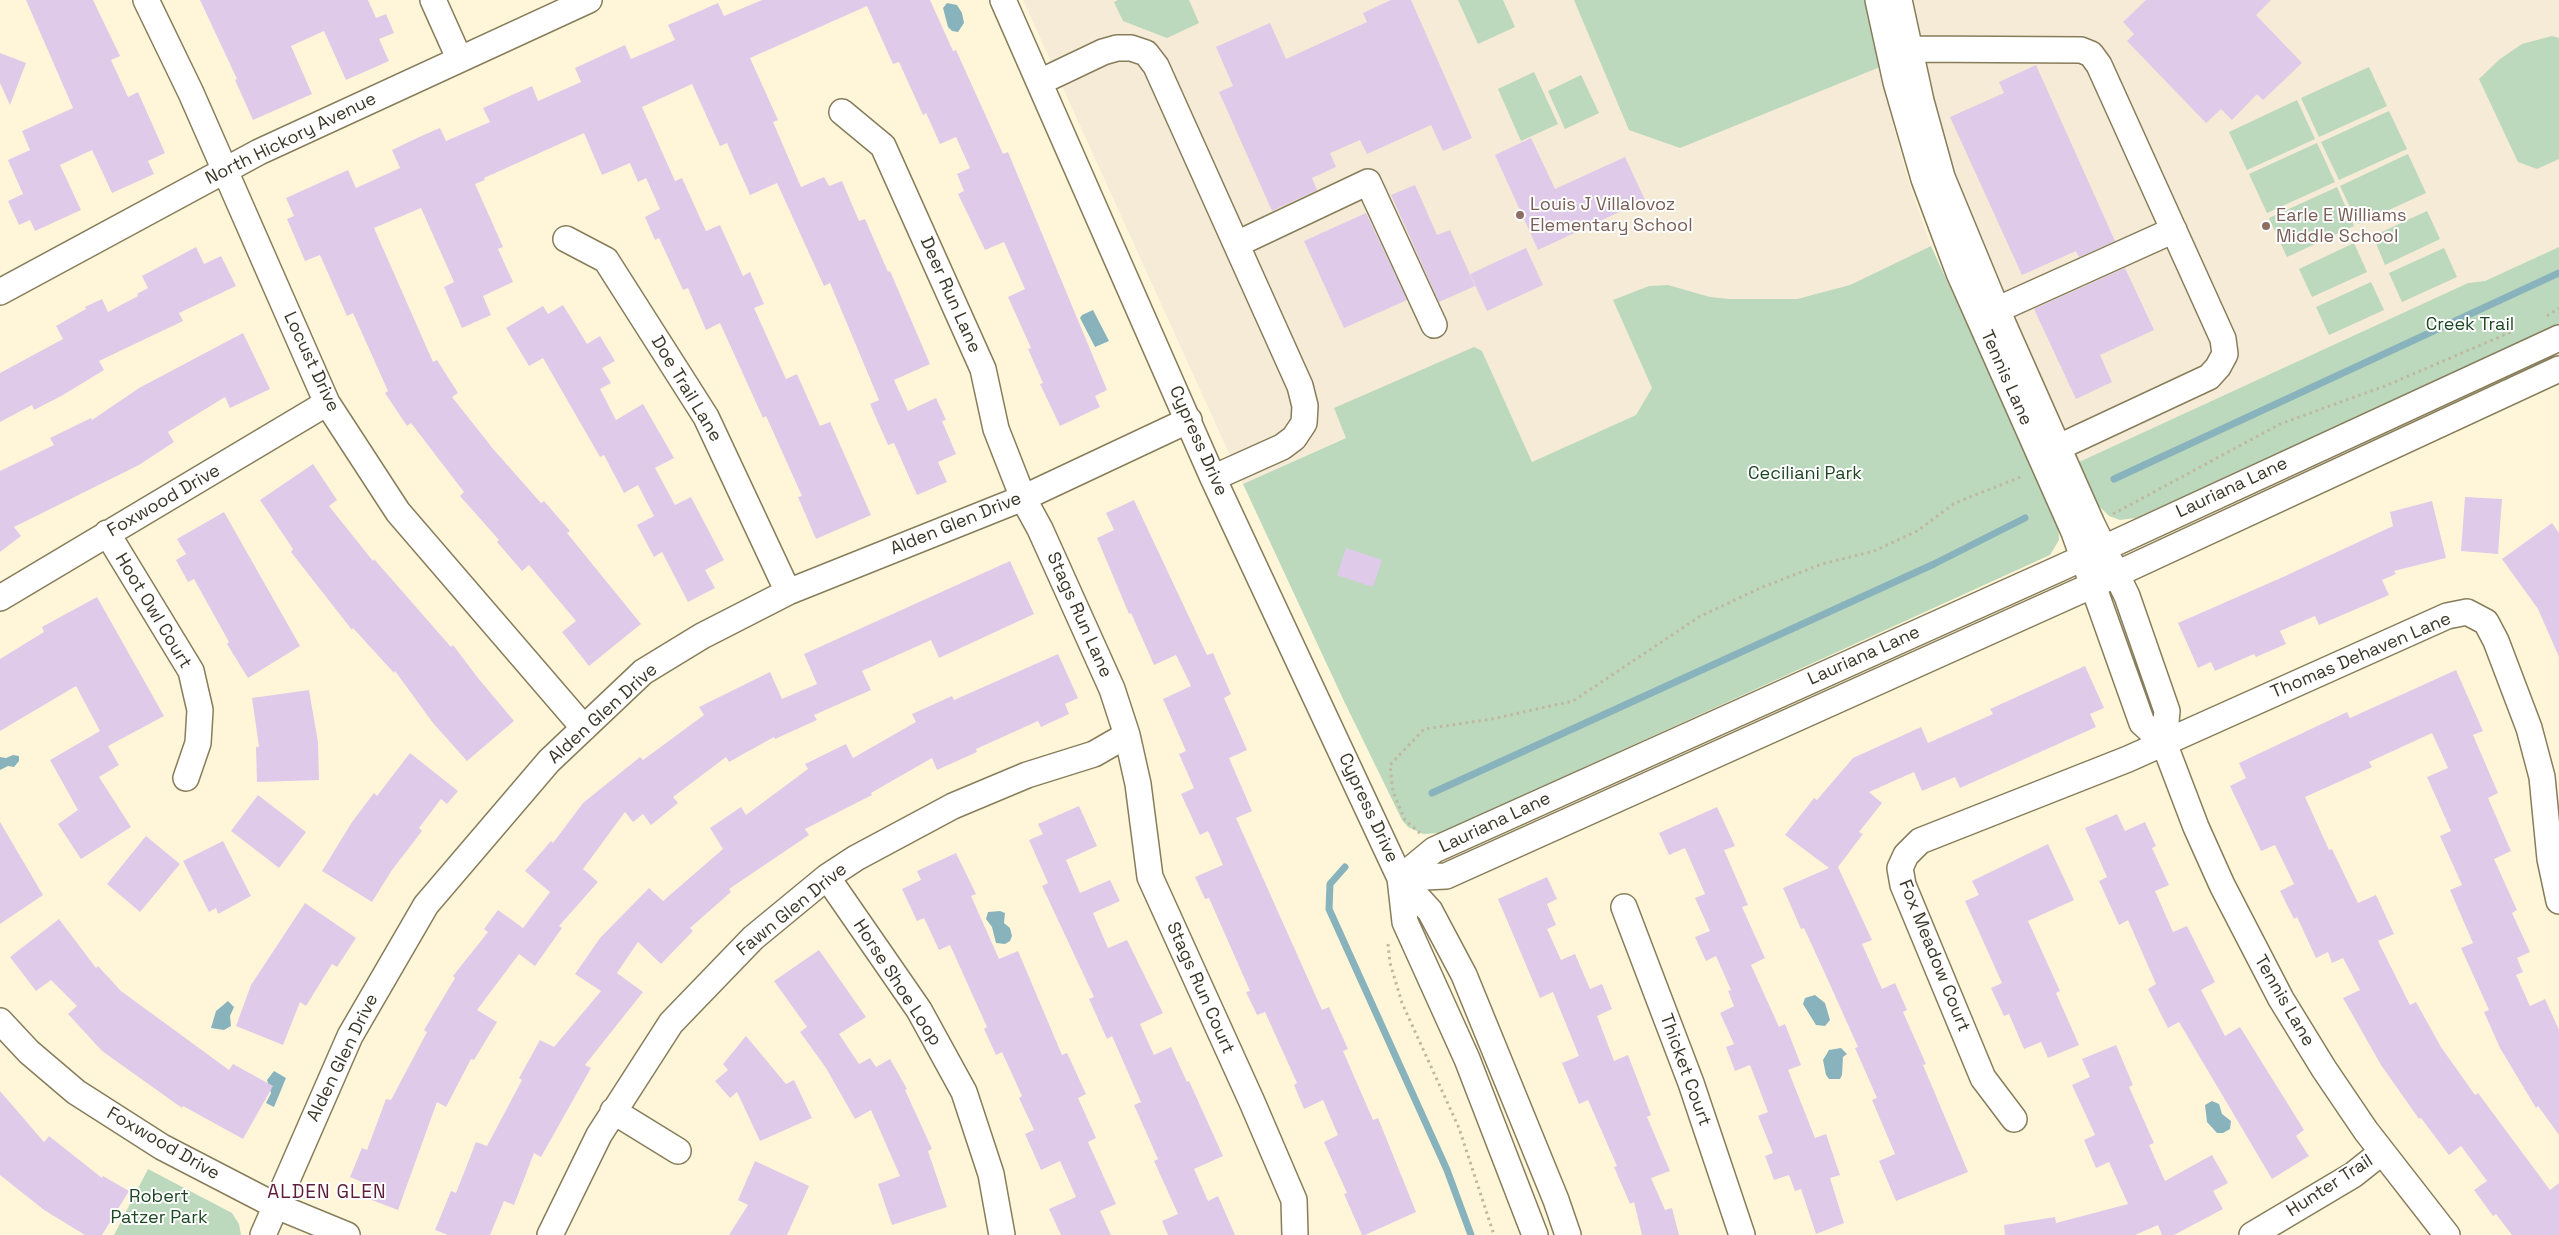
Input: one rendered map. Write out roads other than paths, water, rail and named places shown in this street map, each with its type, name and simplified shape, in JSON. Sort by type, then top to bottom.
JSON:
[{"type":"street","name":"Locust Drive","points":[[146,0],[225,172],[327,403],[398,512],[584,728]]},
{"type":"street","points":[[433,0],[459,58]]},
{"type":"street","name":"North Hickory Avenue","points":[[0,292],[259,152],[459,58],[589,0]]},
{"type":"street","name":"Cypress Drive","points":[[1003,0],[1213,478],[1400,878],[1430,911],[1464,975],[1556,1200],[1568,1235]]},
{"type":"street","name":"Tennis Lane","points":[[1878,0],[1896,82],[1924,179],[1959,273],[1988,314],[2057,448],[2092,524],[2093,585],[2142,723],[2164,743]]},
{"type":"street","name":"Tennis Lane","points":[[1899,0],[1920,101],[1942,177],[1988,314],[2054,483],[2093,553],[2116,574],[2127,596],[2167,711],[2164,743],[2196,828],[2250,942],[2324,1069],[2382,1152],[2447,1235]]},
{"type":"street","points":[[1040,82],[1110,50],[1131,48],[1146,53],[1156,66],[1300,386],[1305,406],[1304,423],[1294,438],[1282,447],[1213,478]]},
{"type":"street","points":[[1910,50],[2081,50],[2091,54],[2099,65],[2223,339],[2224,354],[2218,367],[2209,377],[2057,448]]},
{"type":"street","name":"Deer Run Lane","points":[[842,112],[883,146],[983,369],[996,429],[1023,498]]},
{"type":"street","points":[[1237,244],[1368,182],[1434,325]]},
{"type":"street","points":[[1988,314],[2174,230]]},
{"type":"street","name":"Doe Trail Lane","points":[[566,239],[606,260],[706,417],[788,592]]},
{"type":"street","name":"Lauriana Lane","points":[[1400,878],[1430,854],[2093,553],[2559,338]]},
{"type":"street","name":"Lauriana Lane","points":[[1400,878],[1446,876],[2093,585],[2559,370]]},
{"type":"street","name":"Foxwood Drive","points":[[0,598],[327,403]]},
{"type":"street","name":"Alden Glen Drive","points":[[263,1235],[274,1205],[350,1036],[426,905],[549,761],[643,672],[702,636],[788,592],[1023,498],[1189,420]]},
{"type":"street","name":"Stags Run Lane","points":[[1023,498],[1040,529],[1112,689],[1127,735]]},
{"type":"street","name":"Hoot Owl Court","points":[[107,533],[191,671],[200,710],[198,743],[186,778]]},
{"type":"street","name":"Thomas Dehaven Lane","points":[[2164,743],[2425,625],[2448,616],[2467,612],[2486,622],[2496,642],[2529,728],[2542,777],[2550,859],[2559,901]]},
{"type":"street","name":"Fawn Glen Drive","points":[[550,1235],[613,1111],[671,1023],[753,938],[827,877],[856,858],[954,806],[1027,775],[1094,754],[1127,735]]},
{"type":"street","name":"Stags Run Court","points":[[1127,735],[1138,787],[1150,877],[1252,1102],[1294,1200],[1295,1235]]},
{"type":"street","name":"Fox Meadow Court","points":[[2014,1119],[1983,1078],[1903,885],[1900,868],[1906,855],[1920,840],[2164,743]]},
{"type":"street","name":"Horse Shoe Loop","points":[[827,877],[919,1010],[964,1092],[991,1174],[1002,1235]]},
{"type":"street","name":"Cypress Drive","points":[[1400,878],[1405,922],[1466,1059],[1535,1235]]},
{"type":"street","name":"Thicket Court","points":[[1624,907],[1691,1083],[1742,1235]]},
{"type":"street","name":"Foxwood Drive","points":[[0,1021],[29,1052],[76,1092],[162,1147],[274,1205],[347,1235]]},
{"type":"street","points":[[613,1111],[678,1152]]},
{"type":"street","name":"Hunter Trail","points":[[2252,1235],[2353,1175],[2382,1152]]},
{"type":"water","points":[[947,3],[957,5],[962,13],[964,23],[958,32],[952,31],[948,27],[943,8]]},
{"type":"water","points":[[1093,310],[1109,341],[1095,347],[1080,318],[1082,315]]},
{"type":"water","points":[[13,755],[19,756],[19,761],[14,767],[8,766],[0,770],[0,757],[6,758]]},
{"type":"water","points":[[1000,911],[1005,913],[1004,923],[1010,928],[1012,936],[1010,941],[1005,944],[996,943],[992,927],[986,919],[988,912]]},
{"type":"water","points":[[1815,995],[1825,1003],[1830,1020],[1825,1026],[1816,1025],[1803,1004],[1805,998]]},
{"type":"water","points":[[228,1001],[234,1007],[230,1016],[231,1026],[224,1030],[211,1028],[216,1011]]},
{"type":"water","points":[[1841,1048],[1847,1054],[1843,1057],[1842,1075],[1840,1079],[1829,1079],[1826,1075],[1823,1060],[1829,1050]]},
{"type":"water","points":[[274,1071],[286,1078],[274,1107],[266,1103],[271,1093],[267,1080]]},
{"type":"water","points":[[2212,1101],[2219,1104],[2222,1114],[2231,1121],[2230,1129],[2223,1133],[2217,1133],[2207,1122],[2205,1105]]},
{"type":"waterway","points":[[2114,479],[2559,273]]},
{"type":"waterway","points":[[1432,793],[1934,564],[2025,518]]},
{"type":"waterway","points":[[1345,867],[1330,884],[1329,909],[1447,1170],[1471,1235]]},
{"type":"place","name":"Louis J Villalovoz Elementary School","points":[[1520,215]]},
{"type":"place","name":"Earle E Williams Middle School","points":[[2266,226]]},
{"type":"district","name":"ALDEN GLEN","points":[[327,1193]]},
{"type":"park label","name":"Creek Trail","points":[[2470,325]]},
{"type":"park label","name":"Ceciliani Park","points":[[1805,474]]},
{"type":"park label","name":"Robert Patzer Park","points":[[159,1207]]}]
